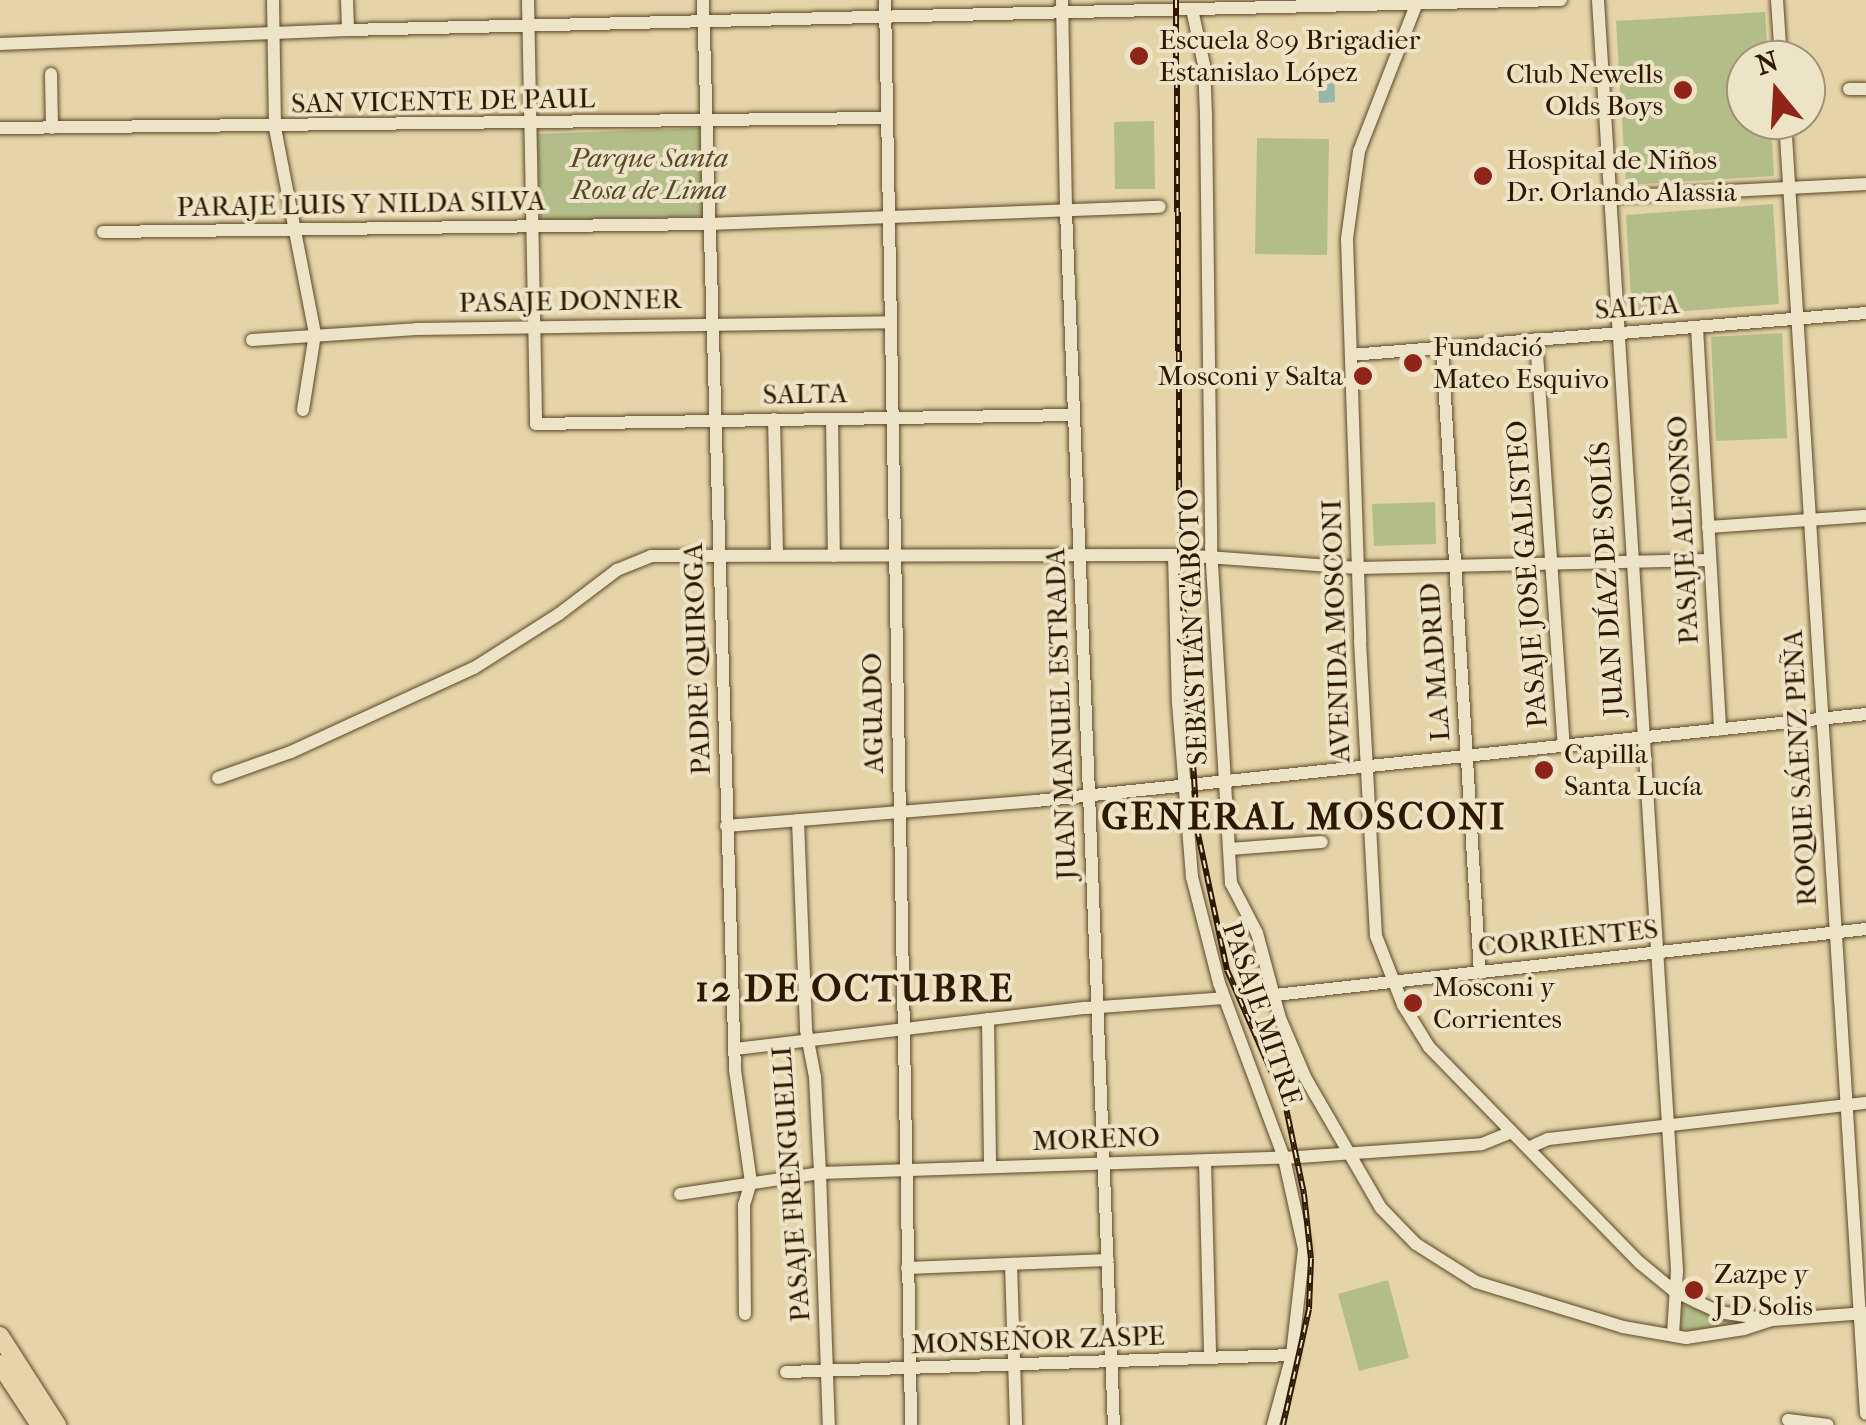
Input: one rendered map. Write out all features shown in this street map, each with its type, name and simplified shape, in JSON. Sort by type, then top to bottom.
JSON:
[{"type":"highway","points":[[0,1336],[57,1425]]},
{"type":"highway","points":[[0,1364],[40,1425]]},
{"type":"street","points":[[273,0],[275,128],[315,334],[303,410]]},
{"type":"street","points":[[347,0],[348,30]]},
{"type":"street","points":[[528,0],[534,329]]},
{"type":"street","name":"PADRE QUIROGA","points":[[703,0],[735,1049],[751,1182],[744,1205],[746,1314]]},
{"type":"street","name":"AGUADO","points":[[885,0],[911,1425]]},
{"type":"street","points":[[0,44],[274,32],[885,17],[1062,6],[1192,10],[1240,3],[1562,0]]},
{"type":"street","name":"JUAN DÍAZ DE SOLÍS","points":[[1598,0],[1654,954],[1677,1271],[1673,1335]]},
{"type":"street","points":[[1777,0],[1780,40]]},
{"type":"street","name":"AVENIDA MOSCONI","points":[[1418,2],[1360,151],[1352,182],[1347,239],[1372,911],[1392,982],[1429,1047],[1512,1132],[1674,1291],[1719,1312],[1772,1320]]},
{"type":"street","name":"JUAN MANUEL ESTRADA","points":[[1062,6],[1066,211],[1114,1425]]},
{"type":"street","name":"SEBASTIÁN GABOTO","points":[[1192,10],[1204,65],[1212,560],[1229,849],[1234,894],[1256,933],[1305,1076],[1368,1192],[1416,1244],[1476,1282],[1532,1302],[1673,1335],[1702,1336],[1772,1320]]},
{"type":"street","points":[[50,74],[52,128]]},
{"type":"street","points":[[1849,90],[1866,89]]},
{"type":"street","name":"SAN VICENTE DE PAUL","points":[[0,128],[275,128],[886,118]]},
{"type":"street","name":"ROQUE SÁENZ PEÑA","points":[[1786,140],[1843,1106],[1863,1313],[1866,1413]]},
{"type":"street","points":[[1611,197],[1866,184]]},
{"type":"street","name":"PARAJE LUIS Y NILDA SILVA","points":[[103,232],[708,224],[1160,207]]},
{"type":"street","name":"SALTA","points":[[1351,355],[1866,314]]},
{"type":"street","name":"PASAJE DONNER","points":[[252,340],[315,334],[712,322],[891,322]]},
{"type":"street","name":"PASAJE ALFONSO","points":[[1697,328],[1720,728]]},
{"type":"street","name":"SALTA","points":[[534,329],[536,424],[1074,415]]},
{"type":"street","name":"PASAJE JOSE GALISTEO","points":[[1536,339],[1564,746]]},
{"type":"street","name":"LA MADRID","points":[[1442,347],[1480,973]]},
{"type":"street","points":[[832,419],[834,556]]},
{"type":"street","points":[[774,420],[777,555]]},
{"type":"street","points":[[1708,526],[1866,516]]},
{"type":"street","points":[[218,778],[291,752],[474,668],[627,564],[650,556],[1174,555],[1358,568],[1708,560]]},
{"type":"street","name":"PASAJE MITRE","points":[[1174,555],[1183,786],[1192,877],[1224,998],[1284,1158],[1304,1249],[1292,1355],[1273,1425]]},
{"type":"street","points":[[726,826],[1224,782],[1866,714]]},
{"type":"street","name":"PASAJE FRENGUELLI","points":[[798,820],[808,1041],[820,1173],[829,1425]]},
{"type":"street","points":[[1229,849],[1322,842]]},
{"type":"street","name":"CORRIENTES","points":[[1275,995],[1866,929]]},
{"type":"street","points":[[735,1049],[988,1019],[1224,998]]},
{"type":"street","points":[[988,1019],[990,1167]]},
{"type":"street","points":[[1528,1148],[1548,1139],[1866,1103]]},
{"type":"street","name":"MORENO","points":[[680,1194],[820,1173],[1284,1158],[1482,1144],[1512,1132]]},
{"type":"street","points":[[1206,1161],[1210,1358]]},
{"type":"street","points":[[907,1268],[1108,1260]]},
{"type":"street","points":[[1011,1264],[1016,1425]]},
{"type":"street","points":[[1772,1320],[1863,1313]]},
{"type":"street","name":"MONSEÑOR ZASPE","points":[[786,1372],[1292,1355]]},
{"type":"street","points":[[1788,1420],[1828,1425]]},
{"type":"green space","name":"Club Newells Olds Boys","points":[[1765,12],[1767,40],[1726,40],[1726,140],[1772,140],[1774,176],[1626,185],[1616,21]]},
{"type":"green space","points":[[1154,121],[1155,189],[1115,189],[1114,122]]},
{"type":"green space","name":"Parque Santa Rosa de Lima","points":[[700,128],[703,216],[540,222],[537,134]]},
{"type":"green space","points":[[1257,138],[1329,139],[1327,255],[1255,254]]},
{"type":"green space","points":[[1773,204],[1779,304],[1632,315],[1626,215]]},
{"type":"green space","points":[[1782,333],[1787,438],[1716,441],[1711,337]]},
{"type":"green space","points":[[1435,502],[1436,544],[1374,546],[1372,504]]},
{"type":"green space","points":[[1388,1280],[1409,1358],[1359,1371],[1338,1294]]},
{"type":"green space","points":[[1682,1304],[1743,1322],[1703,1332],[1680,1329]]},
{"type":"shaded area","points":[[1318,69],[1334,69],[1335,102],[1319,103]]},
{"type":"railway","points":[[1176,0],[1180,555],[1197,829],[1227,970],[1285,1103],[1304,1194],[1311,1259],[1309,1309],[1283,1425]]},
{"type":"place","name":"Escuela 809 Brigadier Estanislao López","points":[[1139,56]]},
{"type":"place","name":"Club Newells Olds Boys","points":[[1683,90]]},
{"type":"place","name":"Hospital de Niños Dr. Orlando Alassia","points":[[1483,176]]},
{"type":"place","name":"Fundació Mateo Esquivo","points":[[1413,363]]},
{"type":"place","name":"Mosconi y Salta","points":[[1363,376]]},
{"type":"place","name":"Capilla Santa Lucía","points":[[1544,770]]},
{"type":"place","name":"Mosconi y Corrientes","points":[[1413,1003]]},
{"type":"place","name":"Zazpe y J D Solis","points":[[1694,1290]]},
{"type":"district","name":"GENERAL MOSCONI","points":[[1304,817]]},
{"type":"district","name":"12 DE OCTUBRE","points":[[855,989]]}]
